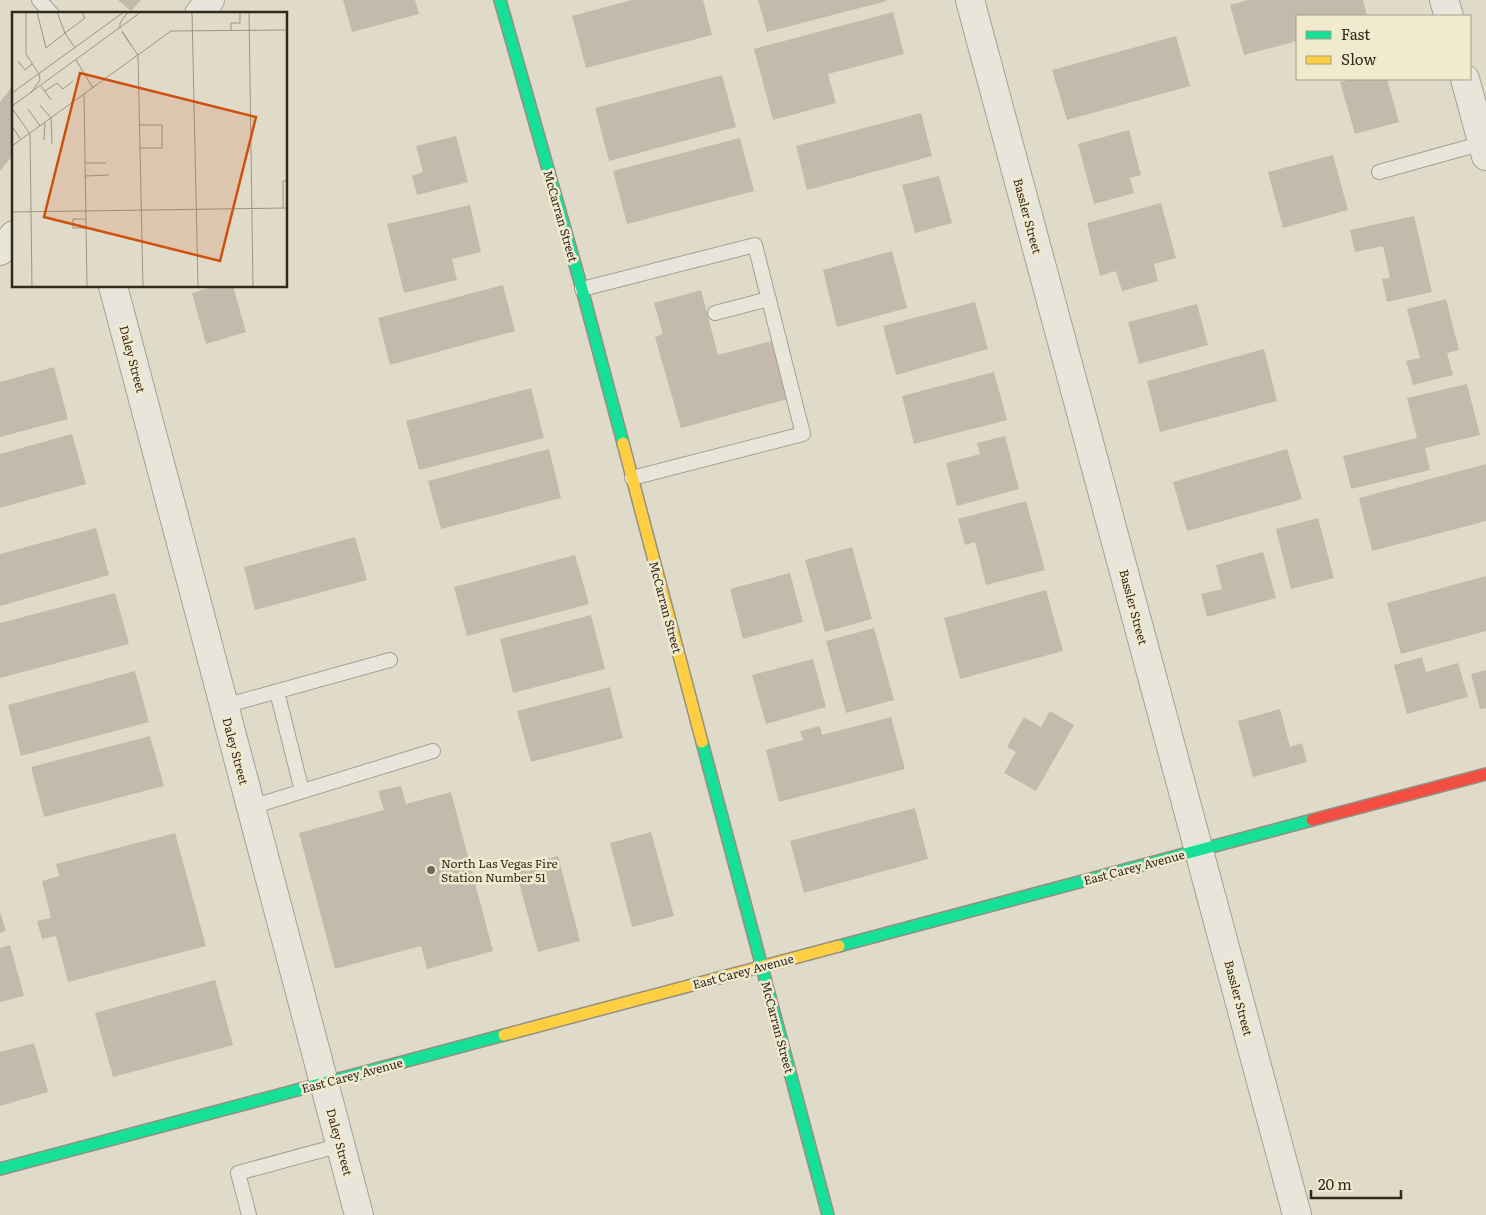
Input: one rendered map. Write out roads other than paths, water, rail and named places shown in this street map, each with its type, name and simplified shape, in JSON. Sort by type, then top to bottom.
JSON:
[{"type":"main road","name":"McCarran Street","points":[[500,0],[582,289],[828,1215]]},
{"type":"main road","name":"East Carey Avenue","points":[[0,1169],[1486,774]]},
{"type":"street","points":[[201,12],[210,0]]},
{"type":"street","name":"Bassler Street","points":[[970,0],[1297,1215]]},
{"type":"street","points":[[1444,0],[1449,15]]},
{"type":"street","points":[[1465,80],[1484,149]]},
{"type":"street","points":[[0,251],[12,237]]},
{"type":"street","name":"Daley Street","points":[[114,288],[359,1215]]},
{"type":"lane","points":[[38,0],[50,12]]},
{"type":"lane","points":[[1379,172],[1484,149]]},
{"type":"lane","points":[[582,289],[755,245],[803,434],[632,478]]},
{"type":"lane","points":[[715,313],[769,299]]},
{"type":"lane","points":[[224,706],[390,660]]},
{"type":"lane","points":[[277,692],[302,791]]},
{"type":"lane","points":[[251,807],[433,751]]},
{"type":"lane","points":[[248,1215],[238,1173],[340,1145]]},
{"type":"place","name":"North Las Vegas Fire Station Number 51","points":[[431,870]]}]
